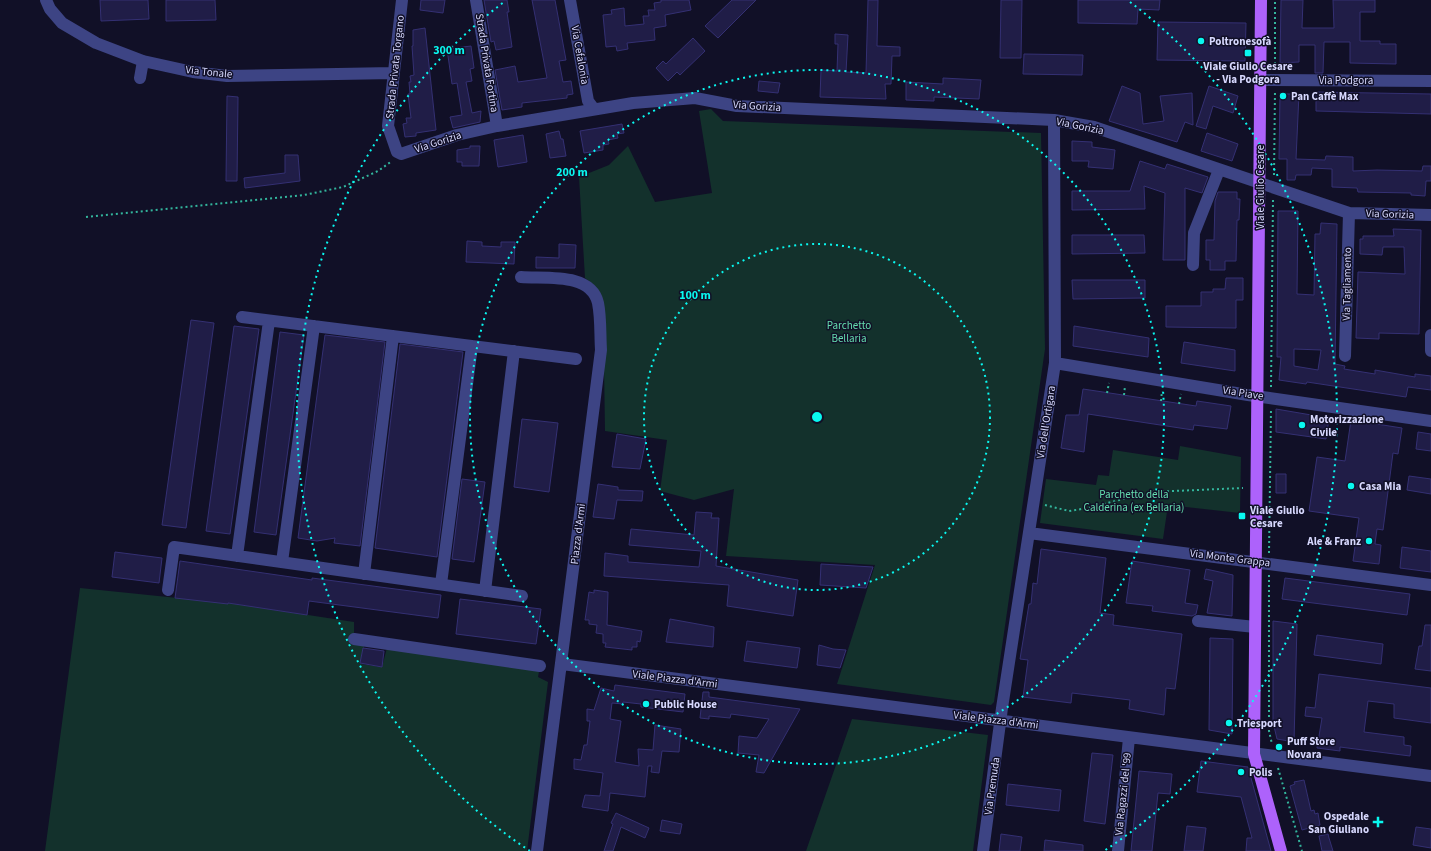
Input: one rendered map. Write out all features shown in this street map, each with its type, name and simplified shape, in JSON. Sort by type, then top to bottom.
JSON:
[{"type":"main road","name":"Viale Giulio Cesare","points":[[1261,0],[1254,754],[1281,851]]},
{"type":"street","name":"Via Tonale","points":[[46,0],[50,9],[62,23],[96,43],[143,61],[193,72],[227,76],[393,74]]},
{"type":"street","name":"Strada Privata Torgano","points":[[401,154],[397,152],[388,126],[402,0]]},
{"type":"street","name":"Strada Privata Fortina","points":[[476,0],[497,126]]},
{"type":"street","name":"Via Cefalonia","points":[[570,0],[588,101],[594,109]]},
{"type":"street","points":[[140,78],[143,61]]},
{"type":"street","name":"Via Podgora","points":[[1260,80],[1431,81]]},
{"type":"street","name":"Via Gorizia","points":[[401,154],[457,135],[497,126],[633,103],[695,98],[737,106],[1054,120],[1094,127],[1349,213],[1431,215]]},
{"type":"street","name":"Via dell'Ortigara","points":[[1000,721],[1055,363],[1054,120]]},
{"type":"street","points":[[1193,265],[1194,233],[1218,170]]},
{"type":"street","name":"Via Tagliamento","points":[[1345,356],[1349,213]]},
{"type":"street","name":"Piazza d'Armi","points":[[521,277],[566,280],[583,283],[591,288],[598,302],[601,350],[537,851]]},
{"type":"street","points":[[242,317],[576,359]]},
{"type":"street","points":[[237,556],[269,321]]},
{"type":"street","points":[[282,562],[314,326]]},
{"type":"street","points":[[1431,335],[1431,351]]},
{"type":"street","points":[[364,574],[393,336]]},
{"type":"street","points":[[441,584],[472,346]]},
{"type":"street","points":[[485,590],[514,351]]},
{"type":"street","name":"Via Piave","points":[[1055,363],[1258,396],[1431,421]]},
{"type":"street","name":"Via Monte Grappa","points":[[1029,533],[1256,561],[1431,585]]},
{"type":"street","points":[[168,590],[174,547],[522,596]]},
{"type":"street","points":[[1198,621],[1255,627]]},
{"type":"street","points":[[354,639],[540,666]]},
{"type":"street","name":"Viale Piazza d'Armi","points":[[562,664],[1431,776]]},
{"type":"street","name":"Via Premuda","points":[[983,851],[1000,721]]},
{"type":"street","name":"Via Ragazzi del '99","points":[[1118,851],[1129,738]]},
{"type":"path","points":[[1275,0],[1275,71]]},
{"type":"path","points":[[1274,179],[1275,88]]},
{"type":"path","name":"Via Gorizia","points":[[86,217],[304,195],[343,188],[378,171],[401,154]]},
{"type":"path","points":[[1272,388],[1274,196]]},
{"type":"path","points":[[1107,393],[1109,380]]},
{"type":"path","points":[[1124,395],[1126,382]]},
{"type":"path","points":[[1161,401],[1162,388]]},
{"type":"path","points":[[1179,404],[1181,391]]},
{"type":"path","points":[[1269,552],[1271,406]]},
{"type":"path","points":[[1042,504],[1069,511],[1088,508],[1151,492],[1243,488]]},
{"type":"path","points":[[1269,572],[1269,731],[1272,744]]},
{"type":"path","points":[[1278,768],[1302,851]]},
{"type":"green space","name":"Parchetto Bellaria","points":[[711,109],[723,121],[1041,133],[1045,349],[994,702],[991,705],[837,684],[875,565],[726,556],[734,489],[694,500],[660,491],[667,440],[605,431],[603,301],[594,285],[585,278],[579,177],[609,165],[628,146],[655,202],[712,193],[699,111]]},
{"type":"green space","name":"Parchetto della Calderina (ex Bellaria)","points":[[1180,446],[1241,457],[1240,513],[1168,505],[1163,539],[1040,523],[1046,479],[1096,485],[1098,475],[1109,476],[1113,450],[1178,460]]},
{"type":"green space","points":[[80,588],[236,604],[354,622],[354,639],[364,646],[361,664],[382,667],[388,644],[540,666],[538,677],[548,682],[527,851],[45,851]]},
{"type":"green space","points":[[852,719],[988,735],[973,851],[806,851]]},
{"type":"building","points":[[100,0],[148,0],[149,19],[101,21]]},
{"type":"building","points":[[166,0],[215,0],[216,20],[166,21]]},
{"type":"building","points":[[421,0],[445,0],[443,13],[420,10]]},
{"type":"building","points":[[484,0],[507,0],[509,12],[507,12],[512,47],[496,50],[494,41],[491,42]]},
{"type":"building","points":[[532,0],[555,0],[566,60],[559,61],[563,82],[571,81],[573,94],[567,95],[567,98],[522,103],[522,107],[502,110],[495,70],[515,66],[518,82],[547,78]]},
{"type":"building","points":[[661,0],[689,0],[691,10],[665,15],[666,26],[654,28],[655,40],[627,43],[628,49],[617,51],[616,46],[606,47],[603,15],[612,14],[611,10],[624,8],[625,26],[644,24],[643,16],[649,16],[648,10],[655,10],[654,3],[661,2]]},
{"type":"building","points":[[732,0],[756,0],[718,38],[705,26]]},
{"type":"building","points":[[868,0],[878,0],[877,46],[900,47],[900,56],[892,56],[891,84],[885,84],[886,99],[820,97],[821,70],[837,71],[838,44],[835,44],[835,34],[848,35],[846,72],[866,73]]},
{"type":"building","points":[[1001,0],[1022,0],[1021,58],[1000,58]]},
{"type":"building","points":[[1078,0],[1160,0],[1159,10],[1138,9],[1137,24],[1078,23]]},
{"type":"building","points":[[1281,0],[1303,0],[1302,28],[1334,28],[1333,0],[1375,0],[1375,12],[1360,12],[1360,41],[1380,41],[1380,44],[1396,44],[1396,64],[1350,63],[1350,42],[1324,42],[1323,73],[1315,73],[1315,45],[1299,45],[1299,62],[1280,63]]},
{"type":"building","name":"Poltronesofà","points":[[1158,22],[1246,23],[1245,61],[1157,60]]},
{"type":"building","points":[[425,28],[436,130],[416,133],[416,136],[405,137],[403,124],[407,123],[406,118],[411,118],[408,94],[410,94],[410,76],[414,75],[412,46],[413,30]]},
{"type":"building","points":[[693,38],[705,51],[680,75],[677,72],[668,81],[656,68],[663,61],[666,64]]},
{"type":"building","points":[[471,46],[474,68],[470,69],[472,81],[466,82],[472,113],[481,111],[480,122],[453,128],[450,117],[462,115],[457,83],[452,84],[447,49]]},
{"type":"building","points":[[1024,54],[1083,55],[1082,75],[1023,74]]},
{"type":"building","points":[[943,78],[981,80],[979,99],[934,97],[934,101],[906,100],[906,82],[943,84]]},
{"type":"building","points":[[759,81],[780,83],[778,93],[758,91]]},
{"type":"building","points":[[1122,86],[1140,93],[1143,124],[1164,121],[1160,96],[1192,93],[1193,125],[1185,122],[1177,142],[1109,121]]},
{"type":"building","points":[[1209,86],[1238,96],[1233,113],[1213,106],[1206,129],[1196,126]]},
{"type":"building","points":[[1316,92],[1431,94],[1431,114],[1316,111]]},
{"type":"building","points":[[1280,94],[1299,94],[1296,159],[1325,160],[1326,156],[1353,157],[1353,171],[1422,171],[1423,166],[1431,166],[1431,181],[1426,181],[1425,196],[1411,195],[1411,193],[1358,192],[1357,188],[1332,187],[1332,169],[1312,168],[1311,175],[1296,175],[1295,180],[1287,180],[1287,159],[1279,159]]},
{"type":"building","points":[[227,96],[238,97],[237,181],[226,181]]},
{"type":"building","points":[[622,124],[624,133],[617,134],[618,138],[608,140],[609,144],[603,145],[603,150],[584,153],[580,131]]},
{"type":"building","points":[[559,131],[561,139],[563,139],[566,156],[550,158],[546,134]]},
{"type":"building","points":[[1207,133],[1238,144],[1232,161],[1201,151]]},
{"type":"building","points":[[523,135],[527,162],[498,167],[494,140]]},
{"type":"building","points":[[1072,141],[1092,142],[1092,147],[1115,150],[1113,169],[1088,167],[1089,161],[1072,161]]},
{"type":"building","points":[[470,146],[480,146],[479,166],[462,166],[462,162],[457,162],[457,150],[470,148]]},
{"type":"building","points":[[285,155],[298,155],[300,181],[245,188],[244,178],[285,173]]},
{"type":"building","points":[[1140,161],[1165,169],[1167,164],[1208,177],[1202,193],[1185,188],[1185,260],[1163,260],[1165,193],[1144,186],[1145,209],[1072,210],[1072,191],[1130,191]]},
{"type":"building","points":[[1218,192],[1237,192],[1237,199],[1240,199],[1239,220],[1237,220],[1236,261],[1225,261],[1225,270],[1210,270],[1210,260],[1206,260],[1206,240],[1214,240],[1215,201]]},
{"type":"building","points":[[1278,211],[1298,211],[1297,294],[1314,295],[1315,234],[1320,234],[1321,223],[1337,224],[1335,364],[1345,366],[1344,369],[1375,374],[1375,370],[1415,377],[1415,374],[1431,376],[1431,390],[1408,387],[1406,397],[1307,382],[1306,384],[1279,380],[1281,357],[1277,357]],"holes":[[[1294,349],[1321,350],[1318,370],[1294,366]]]},
{"type":"building","points":[[1393,229],[1421,230],[1419,334],[1379,333],[1379,339],[1356,338],[1358,272],[1405,274],[1404,247],[1383,247],[1382,255],[1360,254],[1360,239],[1363,239],[1363,236],[1394,236]]},
{"type":"building","points":[[1072,235],[1144,235],[1145,253],[1072,254]]},
{"type":"building","points":[[467,241],[482,242],[482,246],[501,247],[501,242],[515,242],[514,264],[466,262]]},
{"type":"building","points":[[559,244],[576,245],[575,268],[536,268],[536,257],[559,258]]},
{"type":"building","points":[[1226,278],[1243,278],[1243,300],[1236,300],[1236,328],[1166,327],[1166,306],[1201,306],[1201,292],[1213,292],[1213,289],[1225,289]]},
{"type":"building","points":[[1072,280],[1145,280],[1145,298],[1073,299]]},
{"type":"building","points":[[191,320],[214,323],[186,528],[162,525]]},
{"type":"building","points":[[234,326],[259,329],[230,534],[206,531]]},
{"type":"building","points":[[1074,326],[1149,338],[1148,357],[1073,346]]},
{"type":"building","points":[[280,332],[304,335],[276,535],[254,532]]},
{"type":"building","points":[[325,335],[385,342],[360,546],[334,543],[335,538],[317,541],[298,538]]},
{"type":"building","points":[[1184,342],[1235,350],[1235,371],[1181,363]]},
{"type":"building","points":[[400,344],[463,352],[437,557],[375,548]]},
{"type":"building","points":[[1083,389],[1196,406],[1197,401],[1231,406],[1227,429],[1194,425],[1193,430],[1088,414],[1084,452],[1061,448],[1066,415],[1079,415]]},
{"type":"building","name":"Motorizzazione Civile","points":[[1276,409],[1329,418],[1326,439],[1276,432]]},
{"type":"building","points":[[522,419],[558,423],[549,492],[514,487]]},
{"type":"building","name":"Casa Mia","points":[[1351,420],[1402,428],[1398,454],[1393,453],[1383,530],[1377,529],[1375,544],[1381,545],[1379,564],[1353,561],[1359,518],[1309,511],[1317,457],[1345,461]]},
{"type":"building","points":[[1418,432],[1431,434],[1431,451],[1416,449]]},
{"type":"building","points":[[617,434],[646,439],[640,469],[612,467]]},
{"type":"building","points":[[1276,474],[1286,474],[1286,493],[1276,493]]},
{"type":"building","points":[[1409,476],[1431,479],[1431,494],[1407,490]]},
{"type":"building","points":[[462,479],[485,482],[474,562],[452,559]]},
{"type":"building","points":[[598,484],[618,487],[618,490],[643,491],[642,501],[617,500],[614,519],[593,517]]},
{"type":"building","points":[[696,512],[712,513],[711,518],[719,518],[716,566],[798,580],[793,616],[727,606],[729,585],[604,576],[605,553],[628,556],[628,562],[699,567],[701,551],[629,545],[631,529],[694,535]]},
{"type":"building","points":[[1402,547],[1431,551],[1431,572],[1400,568]]},
{"type":"building","points":[[1041,549],[1106,558],[1100,613],[1114,615],[1113,625],[1182,634],[1175,689],[1166,688],[1164,715],[1129,709],[1130,700],[1072,693],[1071,703],[1023,697],[1028,660],[1020,659],[1029,604],[1031,604],[1033,583],[1037,584]]},
{"type":"building","points":[[115,552],[162,558],[159,583],[112,577]]},
{"type":"building","points":[[180,561],[312,580],[312,578],[441,595],[438,618],[309,601],[307,615],[228,603],[175,598]]},
{"type":"building","points":[[1132,561],[1190,570],[1185,603],[1198,605],[1196,614],[1192,616],[1152,611],[1153,606],[1126,603]]},
{"type":"building","points":[[821,564],[873,567],[866,588],[820,585]]},
{"type":"building","points":[[1206,569],[1233,575],[1232,616],[1207,613],[1213,581],[1204,579]]},
{"type":"building","points":[[1285,578],[1410,594],[1407,615],[1282,599]]},
{"type":"building","points":[[594,590],[608,592],[607,625],[642,631],[640,642],[637,641],[637,647],[632,647],[632,650],[605,647],[606,643],[603,643],[603,634],[596,633],[597,625],[589,624],[589,620],[585,620],[589,592],[594,593]]},
{"type":"building","points":[[460,599],[541,609],[536,644],[456,634]]},
{"type":"building","points":[[670,619],[714,627],[713,647],[666,642]]},
{"type":"building","points":[[1273,621],[1297,624],[1294,742],[1277,739],[1273,722]]},
{"type":"building","points":[[1425,625],[1431,625],[1431,671],[1415,669],[1419,646],[1422,646]]},
{"type":"building","points":[[1317,635],[1383,644],[1381,664],[1314,655]]},
{"type":"building","points":[[1210,638],[1233,639],[1232,734],[1209,730]]},
{"type":"building","points":[[747,641],[800,648],[797,668],[744,661]]},
{"type":"building","points":[[819,645],[833,649],[846,650],[840,668],[817,665]]},
{"type":"building","points":[[363,648],[384,651],[382,667],[360,663]]},
{"type":"building","points":[[1319,674],[1431,688],[1431,723],[1394,718],[1394,704],[1368,701],[1364,732],[1404,737],[1404,745],[1411,746],[1410,756],[1340,747],[1340,751],[1317,748],[1322,718],[1305,716],[1306,707],[1315,708]]},
{"type":"building","points":[[615,685],[685,694],[683,712],[641,707],[641,704],[623,702],[623,704],[612,703],[610,719],[621,721],[615,762],[639,766],[638,749],[653,750],[655,725],[681,729],[679,752],[662,751],[659,773],[651,772],[652,766],[648,766],[645,797],[610,793],[608,811],[582,807],[585,795],[600,796],[603,773],[574,769],[574,759],[581,760],[584,745],[587,745],[590,721],[587,721],[587,709],[594,710],[601,688],[614,691]]},
{"type":"building","points":[[703,692],[709,692],[709,697],[800,709],[764,773],[756,772],[759,755],[738,753],[739,736],[757,738],[769,719],[731,714],[730,718],[709,716],[709,719],[700,718]]},
{"type":"building","points":[[1092,753],[1113,755],[1105,824],[1084,821]]},
{"type":"building","points":[[1201,761],[1248,767],[1271,851],[1246,851],[1247,838],[1252,838],[1241,797],[1197,792]]},
{"type":"building","points":[[1139,771],[1172,774],[1170,794],[1158,793],[1152,851],[1131,851]]},
{"type":"building","points":[[1304,780],[1311,811],[1314,810],[1315,814],[1318,813],[1320,825],[1302,830],[1290,786],[1295,784],[1294,782]]},
{"type":"building","points":[[1008,784],[1061,790],[1059,811],[1006,805]]},
{"type":"building","points":[[616,813],[649,828],[645,838],[621,827],[613,851],[604,851],[613,824],[611,823]]},
{"type":"building","points":[[662,820],[682,824],[680,834],[660,831]]},
{"type":"building","points":[[1187,826],[1206,828],[1203,851],[1184,851]]},
{"type":"building","points":[[1416,827],[1431,829],[1431,848],[1413,845]]},
{"type":"building","points":[[1001,834],[1022,837],[1020,851],[999,851]]},
{"type":"building","points":[[1328,834],[1333,851],[1322,851],[1319,836]]},
{"type":"building","points":[[1045,840],[1083,845],[1083,851],[1044,851]]},
{"type":"place","name":"Poltronesofà","points":[[1201,41]]},
{"type":"place","name":"Viale Giulio Cesare - Via Podgora","points":[[1248,53]]},
{"type":"place","name":"Pan Caffè Max","points":[[1283,96]]},
{"type":"place","name":"Motorizzazione Civile","points":[[1302,425]]},
{"type":"place","name":"Casa Mia","points":[[1351,486]]},
{"type":"place","name":"Viale Giulio Cesare","points":[[1242,516]]},
{"type":"place","name":"Ale & Franz","points":[[1369,541]]},
{"type":"place","name":"Public House","points":[[646,704]]},
{"type":"place","name":"Triesport","points":[[1229,723]]},
{"type":"place","name":"Puff Store Novara","points":[[1279,747]]},
{"type":"place","name":"Polis","points":[[1241,772]]},
{"type":"place","name":"Ospedale San Giuliano","points":[[1378,822]]}]
